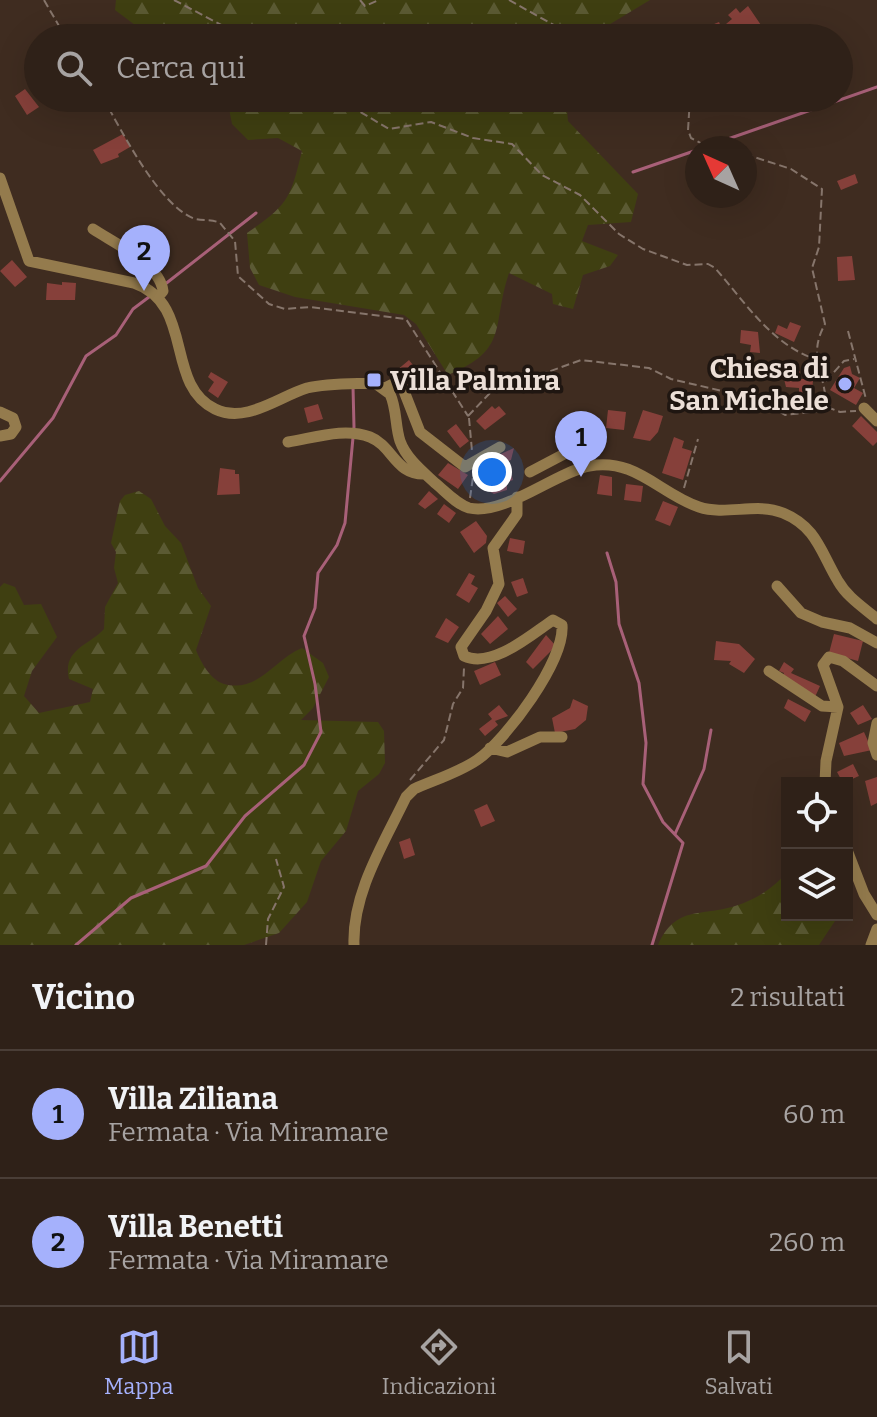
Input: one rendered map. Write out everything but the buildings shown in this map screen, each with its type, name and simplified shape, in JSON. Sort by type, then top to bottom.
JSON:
[{"type":"street","points":[[0,178],[29,261],[149,288],[158,297],[178,335],[191,390],[214,409],[228,415],[243,414],[309,388],[375,383],[385,388],[392,400],[400,442],[425,474],[460,504],[471,508],[517,497],[588,466],[629,469],[715,512],[780,511],[798,521],[821,543],[837,580],[848,596],[877,619]]},
{"type":"street","points":[[93,229],[148,267],[163,283],[163,291],[158,297]]},
{"type":"street","points":[[385,388],[395,383],[402,386],[420,432],[465,467],[500,447]]},
{"type":"street","points":[[864,408],[877,421]]},
{"type":"street","points":[[0,412],[13,418],[16,427],[11,434],[0,436]]},
{"type":"street","points":[[288,442],[346,432],[358,433],[373,438],[397,465],[425,474]]},
{"type":"street","points":[[530,472],[568,452],[582,454],[588,466]]},
{"type":"street","points":[[354,945],[353,920],[406,797],[414,789],[477,760],[505,733],[548,671],[563,639],[562,625],[553,620],[486,658],[474,661],[464,656],[461,647],[486,611],[499,584],[493,548],[517,514],[517,497]]},
{"type":"street","points":[[777,586],[801,613],[822,622],[850,628],[877,643]]},
{"type":"street","points":[[825,777],[838,707],[823,665],[829,657],[843,661],[877,686]]},
{"type":"street","points":[[769,671],[822,706],[838,707]]},
{"type":"street","points":[[877,723],[873,743],[877,755]]},
{"type":"street","points":[[490,748],[507,752],[540,737],[562,737]]},
{"type":"street","points":[[853,866],[864,894],[877,915]]},
{"type":"street","points":[[871,945],[877,929]]},
{"type":"path","points":[[44,0],[58,24]]},
{"type":"path","points":[[174,0],[219,24]]},
{"type":"path","points":[[360,0],[365,6],[379,0]]},
{"type":"path","points":[[509,0],[552,24]]},
{"type":"path","points":[[111,112],[152,179],[177,207],[196,219],[220,223],[235,241],[238,276],[254,293],[285,309],[310,307],[406,319],[468,416],[490,393],[581,360],[649,368],[671,379],[761,400],[785,415],[820,411],[826,406]]},
{"type":"path","points":[[360,112],[389,129],[431,122],[473,138],[512,144],[542,175],[580,195],[619,234],[643,249],[687,265],[708,264],[715,268],[772,335],[799,354],[815,359]]},
{"type":"path","points":[[689,112],[690,136]]},
{"type":"path","points":[[757,158],[791,169],[822,189],[819,247],[812,268],[825,324],[817,339],[815,359],[825,382],[826,406]]},
{"type":"path","points":[[826,406],[840,412],[864,408],[867,393],[848,331]]},
{"type":"path","points":[[825,382],[844,361],[856,359]]},
{"type":"path","points":[[681,497],[698,439]]},
{"type":"path","points":[[406,797],[411,776],[444,740],[453,704],[463,688],[464,656]]},
{"type":"path","points":[[266,945],[268,919],[284,887],[276,859]]},
{"type":"green space","points":[[116,0],[650,0],[610,24],[134,24],[115,10]]},
{"type":"green space","points":[[230,112],[567,112],[568,121],[638,194],[631,222],[588,225],[582,241],[618,255],[610,266],[583,275],[573,309],[553,304],[552,294],[509,273],[490,346],[468,365],[448,375],[416,324],[404,315],[295,297],[259,285],[250,268],[247,233],[272,215],[286,199],[302,151],[278,138],[248,140],[232,124]]},
{"type":"green space","points":[[139,491],[151,499],[165,526],[181,543],[198,588],[211,606],[196,650],[211,675],[224,684],[247,684],[302,648],[323,663],[329,677],[313,708],[301,720],[378,722],[384,731],[385,763],[379,774],[358,791],[346,831],[321,861],[307,902],[279,933],[244,945],[0,945],[0,587],[4,583],[15,587],[24,605],[41,604],[57,637],[32,671],[24,696],[39,713],[90,702],[93,689],[69,679],[68,669],[73,654],[104,629],[105,607],[118,583],[114,568],[116,552],[111,543],[120,501],[125,495]]},
{"type":"green space","points":[[781,879],[781,921],[835,921],[819,945],[658,945],[665,932],[681,918],[735,906]]},
{"type":"waterway","points":[[853,95],[877,87]]},
{"type":"waterway","points":[[736,136],[805,112]]},
{"type":"waterway","points":[[633,172],[685,154]]},
{"type":"waterway","points":[[164,285],[256,213]]},
{"type":"waterway","points":[[0,481],[53,418],[86,356],[116,335],[133,309],[149,297]]},
{"type":"waterway","points":[[76,945],[131,898],[206,866],[245,816],[304,765],[321,732],[315,684],[304,636],[315,608],[318,573],[337,545],[345,523],[354,427],[353,387]]},
{"type":"waterway","points":[[607,553],[616,582],[619,624],[639,683],[646,743],[643,784],[663,822],[683,843],[652,945]]},
{"type":"waterway","points":[[675,834],[704,769],[711,730]]},
{"type":"place","name":"Villa Benetti","points":[[144,291]]},
{"type":"place","name":"Villa Palmira","points":[[374,380]]},
{"type":"place","name":"Chiesa di San Michele","points":[[845,384]]},
{"type":"place","name":"Villa Ziliana","points":[[581,477]]}]
